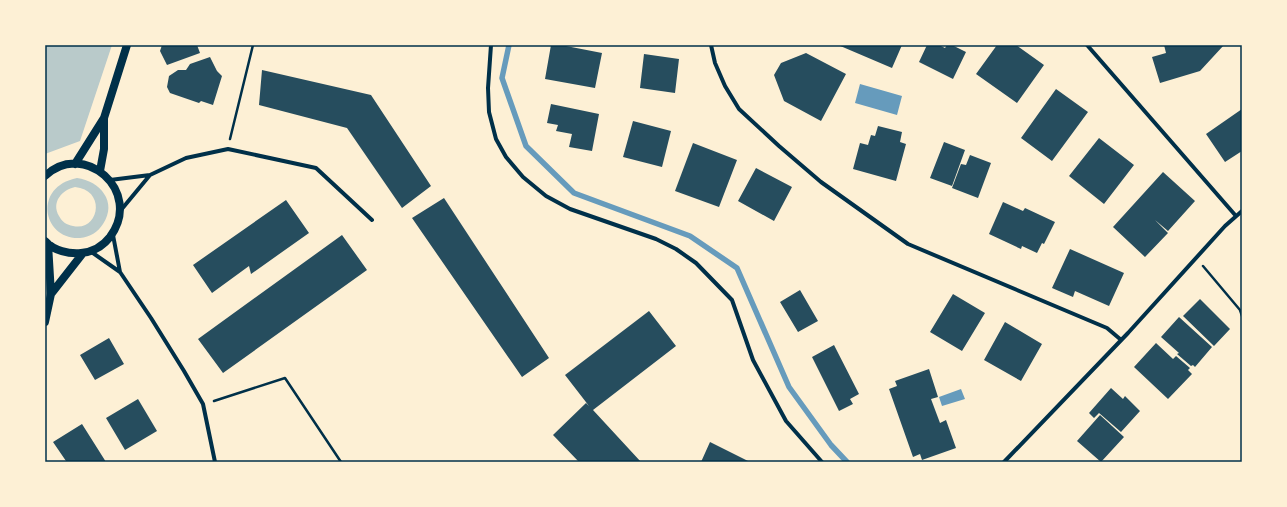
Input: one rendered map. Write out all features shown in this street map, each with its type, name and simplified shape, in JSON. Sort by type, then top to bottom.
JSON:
[{"type":"main road","points":[[75,164],[104,118],[127,45]]},
{"type":"main road","points":[[100,171],[104,149],[104,118]]},
{"type":"main road","points":[[45,176],[49,172],[61,166],[75,164],[88,166],[100,171],[110,180],[117,192],[120,210],[116,228],[105,243],[95,249],[86,252],[72,253],[60,251],[46,242]]},
{"type":"main road","points":[[45,322],[51,294],[46,242]]},
{"type":"main road","points":[[51,294],[86,252]]},
{"type":"street","points":[[491,45],[488,88],[489,112],[496,139],[506,157],[523,177],[546,196],[570,208],[656,239],[676,249],[696,263],[732,300],[753,360],[786,421],[822,462]]},
{"type":"street","points":[[711,45],[715,63],[725,86],[739,109],[779,146],[833,190],[908,244],[1106,328],[1120,340]]},
{"type":"street","points":[[1087,45],[1236,216]]},
{"type":"street","points":[[110,180],[150,175],[186,158],[228,149],[316,168],[372,220]]},
{"type":"street","points":[[120,210],[150,175]]},
{"type":"street","points":[[1004,462],[1242,211]]},
{"type":"street","points":[[112,233],[120,272],[151,318],[203,404],[215,462]]},
{"type":"street","points":[[86,252],[120,272]]},
{"type":"path","points":[[228,149],[254,45]]},
{"type":"path","points":[[1197,258],[1240,310],[1242,316]]},
{"type":"path","points":[[203,404],[285,378],[341,462]]},
{"type":"shaded area","points":[[45,45],[112,45],[80,141],[45,154]]},
{"type":"shaded area","points":[[77,178],[85,180],[93,183],[104,194],[108,208],[107,216],[101,227],[93,234],[80,238],[67,236],[58,231],[51,222],[48,212],[48,201],[53,191],[63,183]],"holes":[[[75,187],[85,190],[92,195],[96,210],[89,223],[82,226],[73,226],[63,222],[56,206],[59,197],[66,191]]]},
{"type":"water","points":[[860,84],[902,96],[897,115],[855,103]]},
{"type":"water","points":[[961,389],[965,399],[942,406],[939,397]]},
{"type":"building","points":[[162,45],[197,45],[200,53],[167,65],[160,51]]},
{"type":"building","points":[[551,45],[561,45],[602,53],[595,88],[545,79]]},
{"type":"building","points":[[838,45],[902,45],[892,68]]},
{"type":"building","points":[[927,45],[939,45],[945,48],[947,45],[952,45],[966,52],[953,79],[919,62]]},
{"type":"building","points":[[997,45],[1016,45],[1044,65],[1017,103],[976,74]]},
{"type":"building","points":[[1164,45],[1224,45],[1200,71],[1160,83],[1152,57],[1166,53]]},
{"type":"building","points":[[806,53],[846,74],[821,121],[784,101],[774,75],[781,63]]},
{"type":"building","points":[[644,54],[679,59],[675,93],[640,88]]},
{"type":"building","points":[[210,57],[217,71],[222,76],[213,105],[201,101],[199,103],[170,93],[167,87],[169,76],[178,70],[186,70],[190,64]]},
{"type":"building","points":[[262,70],[371,95],[431,186],[402,208],[347,128],[259,105]]},
{"type":"building","points":[[1056,89],[1088,112],[1052,161],[1021,138]]},
{"type":"building","points":[[551,104],[599,114],[592,151],[569,147],[572,134],[556,131],[558,125],[547,123]]},
{"type":"building","points":[[1242,109],[1242,151],[1225,162],[1206,134]]},
{"type":"building","points":[[633,121],[671,131],[662,167],[623,157]]},
{"type":"building","points":[[878,126],[902,132],[900,142],[906,144],[896,181],[853,169],[860,143],[868,145],[871,135],[875,136]]},
{"type":"building","points":[[1099,138],[1134,165],[1104,204],[1069,176]]},
{"type":"building","points":[[944,142],[965,150],[952,186],[930,178]]},
{"type":"building","points":[[693,143],[737,160],[719,207],[675,191]]},
{"type":"building","points":[[970,155],[991,163],[978,198],[952,188],[961,164],[966,165]]},
{"type":"building","points":[[756,168],[792,187],[774,221],[738,201]]},
{"type":"building","points":[[1163,172],[1195,201],[1168,231],[1155,220],[1168,233],[1145,257],[1113,227]]},
{"type":"building","points":[[444,198],[549,358],[522,377],[412,218]]},
{"type":"building","points":[[286,200],[309,233],[251,274],[249,266],[212,293],[193,265]]},
{"type":"building","points":[[1003,202],[1023,211],[1025,208],[1055,222],[1044,244],[1042,243],[1037,253],[1022,246],[1021,249],[989,234]]},
{"type":"building","points":[[342,235],[367,270],[223,373],[198,339]]},
{"type":"building","points":[[1070,249],[1124,273],[1109,306],[1075,291],[1073,297],[1052,288]]},
{"type":"building","points":[[800,290],[818,321],[798,332],[780,302]]},
{"type":"building","points":[[953,294],[985,313],[962,351],[930,332]]},
{"type":"building","points":[[1200,299],[1230,329],[1214,346],[1183,316]]},
{"type":"building","points":[[649,311],[676,346],[593,410],[641,462],[579,462],[553,435],[586,403],[589,406],[565,375]]},
{"type":"building","points":[[1179,317],[1212,347],[1195,367],[1193,365],[1191,366],[1177,354],[1179,353],[1161,337]]},
{"type":"building","points":[[1005,322],[1042,344],[1021,381],[984,360]]},
{"type":"building","points":[[109,338],[124,364],[95,380],[80,355]]},
{"type":"building","points":[[1156,343],[1173,359],[1176,356],[1190,368],[1188,370],[1192,374],[1168,399],[1134,367]]},
{"type":"building","points":[[834,345],[859,394],[850,399],[853,404],[839,411],[812,357]]},
{"type":"building","points":[[929,369],[938,397],[931,399],[940,423],[946,420],[956,448],[922,460],[920,454],[913,457],[889,389],[897,386],[895,381]]},
{"type":"building","points":[[1111,388],[1123,399],[1125,396],[1140,411],[1121,432],[1099,413],[1094,418],[1089,413]]},
{"type":"building","points":[[138,399],[157,431],[125,450],[106,418]]},
{"type":"building","points":[[1100,415],[1124,437],[1101,462],[1077,441]]},
{"type":"building","points":[[82,424],[106,462],[66,461],[53,442]]},
{"type":"building","points":[[710,442],[750,462],[701,462]]},
{"type":"waterway","points":[[509,45],[502,78],[526,146],[574,193],[690,236],[737,268],[789,387],[831,445],[847,462]]}]
